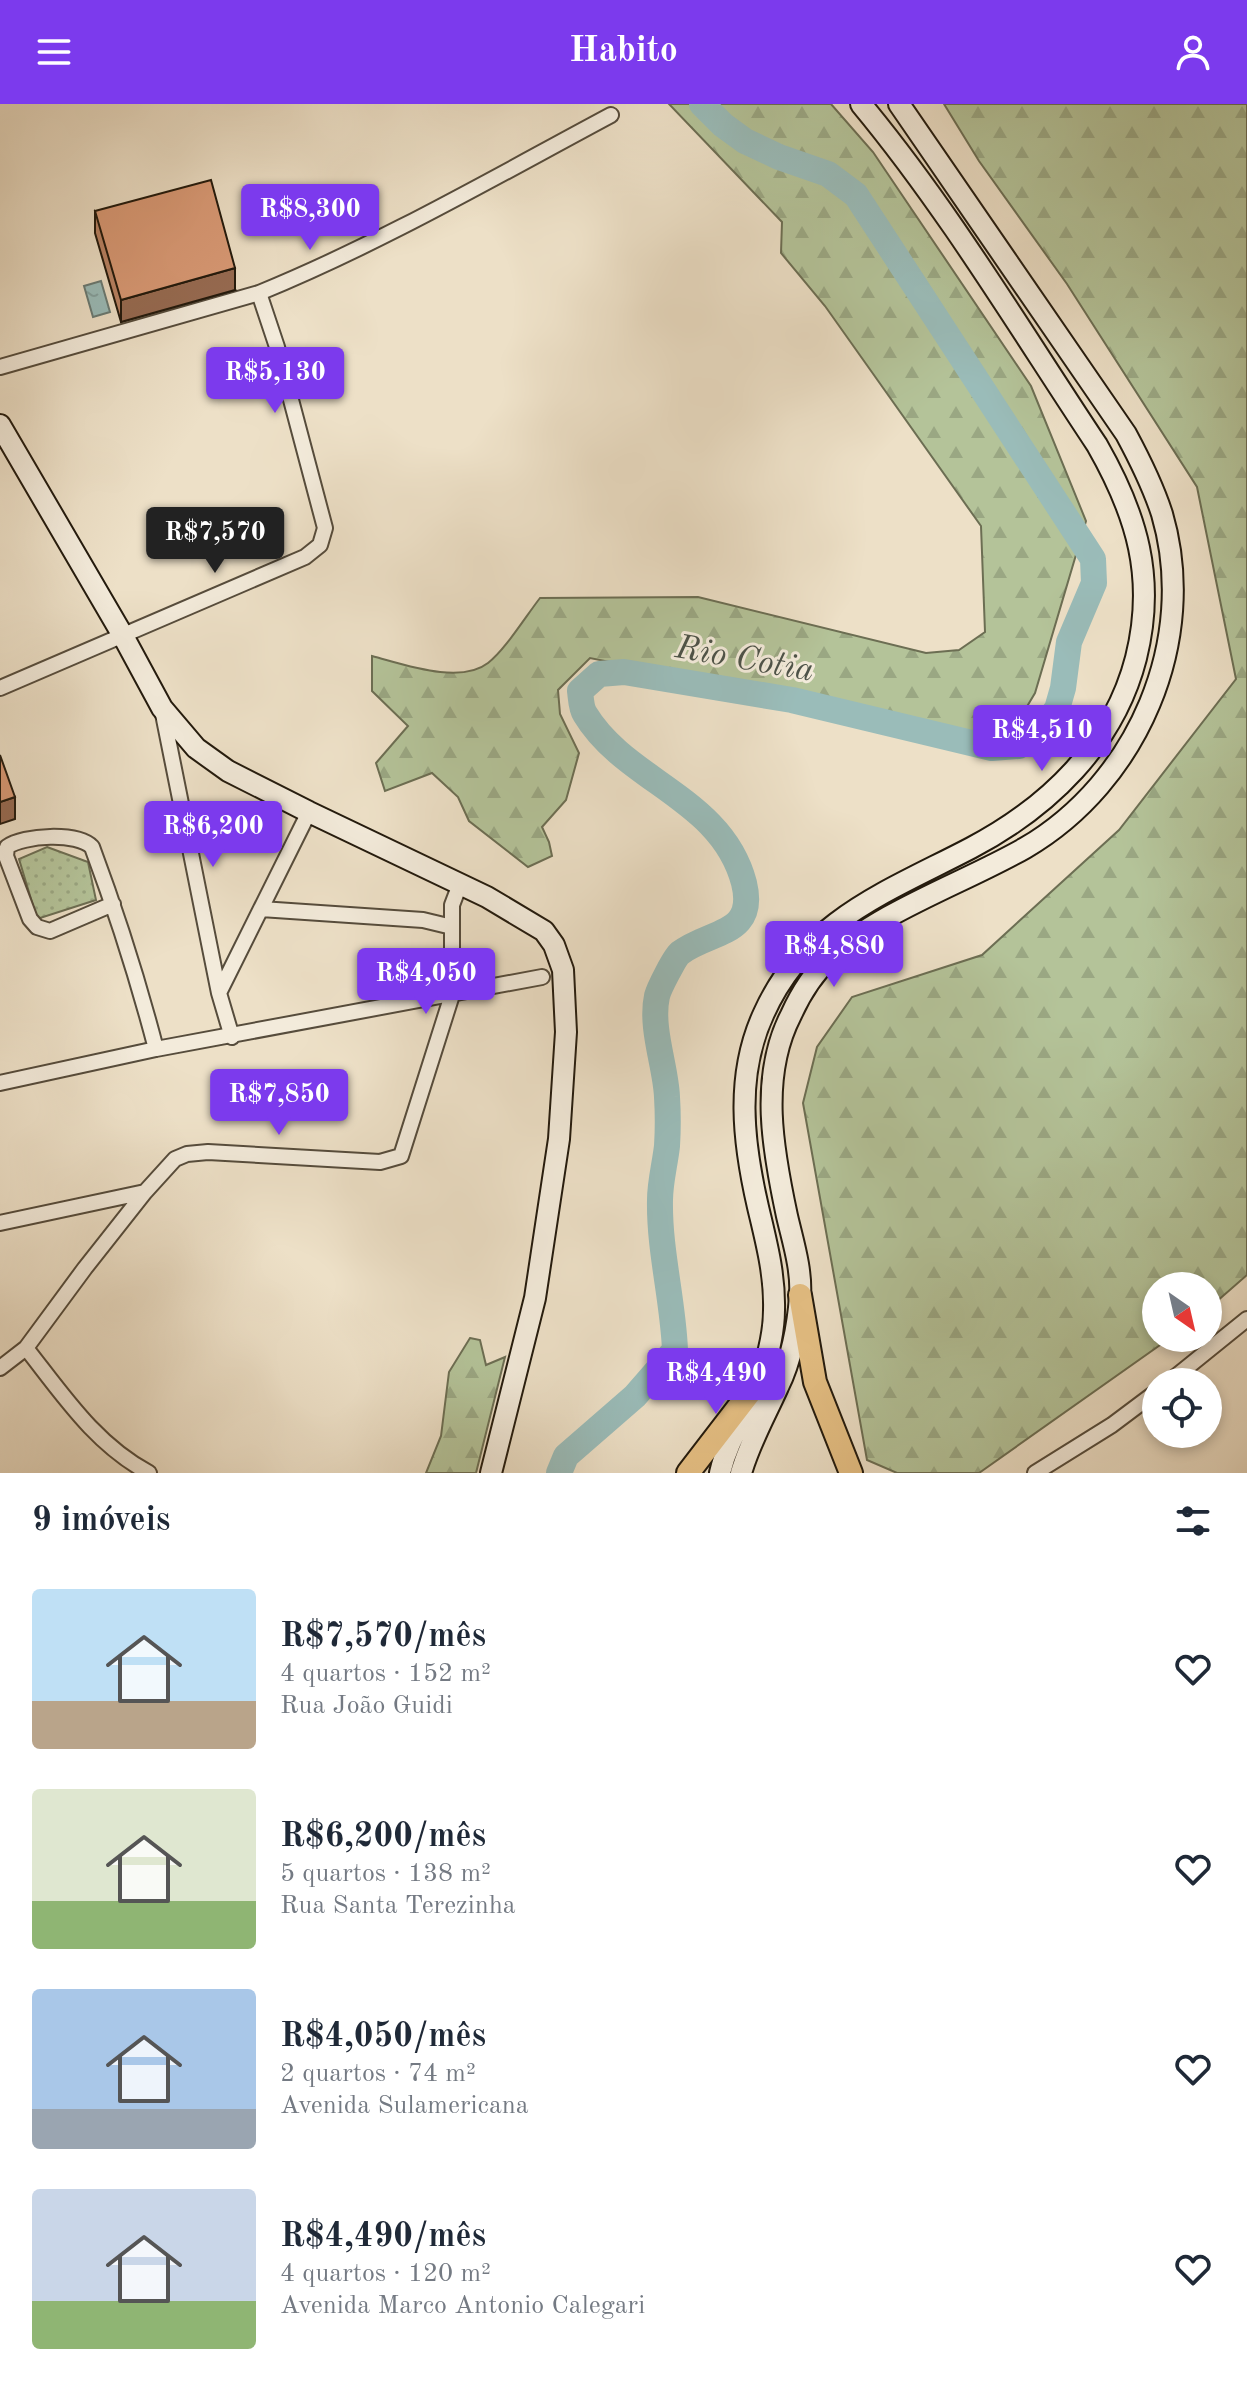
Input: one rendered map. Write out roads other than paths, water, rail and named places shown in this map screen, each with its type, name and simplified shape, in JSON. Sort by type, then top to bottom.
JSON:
[{"type":"main road","points":[[720,1473],[736,1426],[761,1378],[774,1313],[771,1256],[751,1174],[744,1127],[744,1088],[747,1062],[762,1016],[781,977],[810,943],[847,914],[975,846],[1023,816],[1064,784],[1117,714],[1132,675],[1141,637],[1145,591],[1135,524],[1117,480],[942,212],[861,104]]},
{"type":"main road","points":[[851,1473],[823,1409],[815,1382],[796,1254],[776,1154],[771,1105],[773,1063],[789,1017],[804,991],[829,959],[869,929],[1027,847],[1088,798],[1137,731],[1159,680],[1170,642],[1173,598],[1162,516],[1148,475],[1126,434],[899,104]]},
{"type":"main road","points":[[0,425],[162,708],[196,748],[228,771],[460,884],[544,931],[554,945],[563,970],[566,1032],[559,1139],[547,1233],[524,1346],[491,1473]]},
{"type":"main road","points":[[741,1473],[752,1439],[779,1386],[787,1362],[800,1295]]},
{"type":"main road","points":[[688,1473],[761,1378]]},
{"type":"street","points":[[0,367],[259,293],[352,253],[611,115]]},
{"type":"street","points":[[2,682],[305,557],[320,545],[325,528],[277,347],[259,293]]},
{"type":"street","points":[[162,708],[219,993],[232,1037]]},
{"type":"street","points":[[219,993],[309,812]]},
{"type":"street","points":[[113,904],[50,931],[37,927],[30,919],[6,856],[7,847],[12,843],[46,837],[86,842],[92,847],[113,904],[138,979],[156,1049]]},
{"type":"street","points":[[0,1368],[26,1348],[85,1268],[175,1159],[187,1154],[208,1152],[380,1162],[401,1156],[452,995],[452,905],[460,884]]},
{"type":"street","points":[[261,909],[423,920],[452,927]]},
{"type":"street","points":[[0,1083],[156,1049],[542,977]]},
{"type":"street","points":[[0,1223],[145,1192]]},
{"type":"street","points":[[1186,1368],[1247,1319]]},
{"type":"street","points":[[26,1348],[95,1433],[121,1457],[149,1473]]},
{"type":"street","points":[[1035,1473],[1142,1402]]},
{"type":"water","points":[[101,281],[110,312],[93,317],[84,286]]},
{"type":"waterway","name":"Rio Cotia","points":[[559,1473],[566,1456],[635,1396],[675,1350],[660,1219],[668,1115],[655,1008],[667,973],[680,953],[737,922],[744,913],[746,900],[744,883],[733,854],[716,830],[603,737],[584,712],[580,691],[599,674],[624,672],[792,700],[992,748],[1019,746],[1040,731],[1057,709],[1069,642],[1094,583],[1093,559],[856,195],[828,174],[745,141],[702,104]]}]
